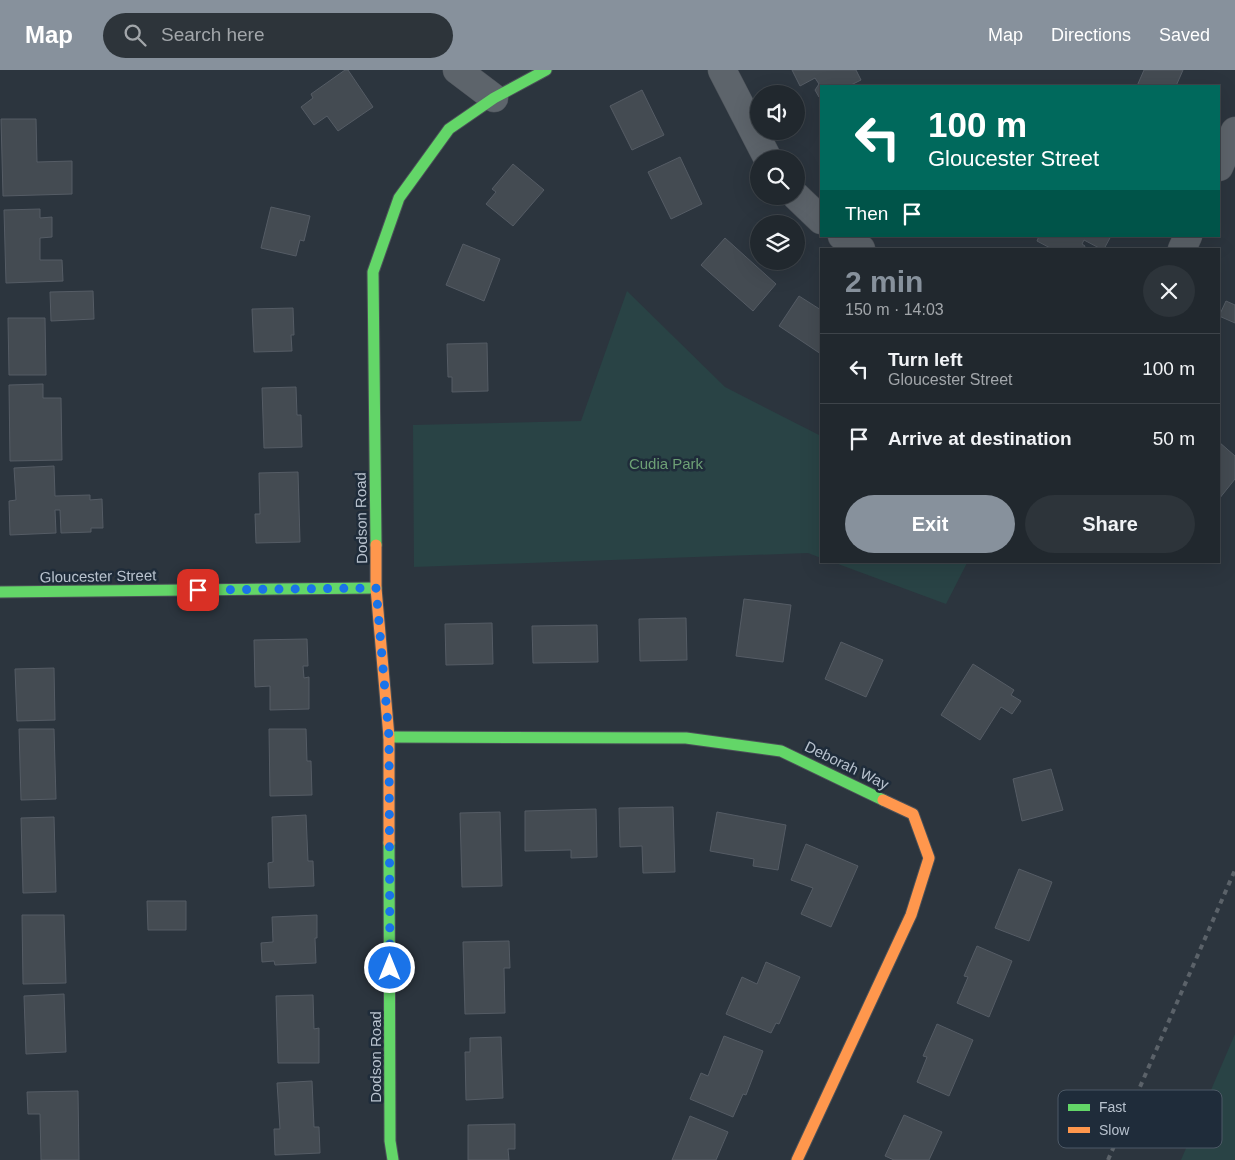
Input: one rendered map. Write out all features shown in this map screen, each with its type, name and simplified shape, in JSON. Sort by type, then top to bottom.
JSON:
[{"type":"street","points":[[457,70],[494,98]]},
{"type":"street","name":"Dodson Road","points":[[393,1160],[390,1131],[389,737],[376,588],[373,272],[399,198],[450,129],[494,98],[546,70]]},
{"type":"street","points":[[722,70],[763,150]]},
{"type":"street","points":[[1220,165],[1235,131]]},
{"type":"street","points":[[805,205],[820,219]]},
{"type":"street","points":[[844,237],[860,248]]},
{"type":"street","name":"Gloucester Street","points":[[0,592],[376,588]]},
{"type":"street","name":"Deborah Way","points":[[389,737],[686,738],[781,751],[913,814],[929,858],[911,915],[797,1160]]},
{"type":"green space","name":"Cudia Park","points":[[627,291],[725,387],[820,435],[820,558],[808,553],[414,567],[413,425],[581,421]]},
{"type":"green space","points":[[835,563],[967,563],[946,604]]},
{"type":"green space","points":[[1235,1034],[1235,1160],[1181,1160],[1186,1148],[1222,1148],[1222,1090],[1211,1090]]},
{"type":"building","points":[[345,70],[348,70],[373,107],[338,131],[327,116],[314,125],[301,107],[313,98],[311,94]]},
{"type":"building","points":[[792,70],[856,70],[861,80],[851,85],[820,85],[820,98],[815,90],[819,84],[815,78],[800,85]]},
{"type":"building","points":[[1144,70],[1183,70],[1176,85],[1137,85]]},
{"type":"building","points":[[642,90],[664,135],[632,150],[610,106]]},
{"type":"building","points":[[1,119],[36,119],[37,162],[72,161],[72,194],[3,196]]},
{"type":"building","points":[[680,157],[702,204],[671,219],[648,172]]},
{"type":"building","points":[[513,164],[544,190],[513,226],[486,204],[496,192],[492,189]]},
{"type":"building","points":[[271,207],[310,216],[304,241],[300,240],[296,256],[261,248]]},
{"type":"building","points":[[40,209],[40,218],[52,217],[52,237],[40,238],[40,260],[62,260],[63,281],[6,283],[4,210]]},
{"type":"building","points":[[1039,237],[1110,237],[1105,248],[1099,248],[1084,240],[1082,244],[1085,246],[1084,248],[1050,248],[1037,241]]},
{"type":"building","points":[[725,238],[750,261],[750,270],[760,270],[776,284],[753,311],[701,265]]},
{"type":"building","points":[[463,244],[500,259],[484,301],[446,285]]},
{"type":"building","points":[[93,291],[94,319],[51,321],[50,292]]},
{"type":"building","points":[[799,296],[820,309],[820,353],[779,326]]},
{"type":"building","points":[[1226,301],[1235,305],[1235,323],[1220,316]]},
{"type":"building","points":[[293,308],[294,335],[291,335],[292,351],[254,352],[252,309]]},
{"type":"building","points":[[8,318],[45,318],[46,375],[9,375]]},
{"type":"building","points":[[487,343],[488,391],[452,392],[452,377],[448,377],[447,344]]},
{"type":"building","points":[[43,384],[43,398],[61,398],[62,460],[10,461],[9,385]]},
{"type":"building","points":[[296,387],[297,415],[301,415],[302,447],[264,448],[262,388]]},
{"type":"building","points":[[1220,443],[1235,456],[1235,479],[1220,498]]},
{"type":"building","points":[[54,466],[55,496],[90,495],[90,500],[102,499],[103,528],[91,528],[91,532],[61,533],[60,510],[55,510],[56,533],[10,535],[9,501],[16,500],[14,468]]},
{"type":"building","points":[[298,472],[300,542],[256,543],[255,514],[260,514],[259,473]]},
{"type":"building","points":[[744,599],[791,605],[783,662],[736,656]]},
{"type":"building","points":[[686,618],[687,660],[640,661],[639,619]]},
{"type":"building","points":[[492,623],[493,664],[446,665],[445,624]]},
{"type":"building","points":[[597,625],[598,662],[533,663],[532,626]]},
{"type":"building","points":[[307,639],[308,666],[303,666],[304,678],[309,677],[309,709],[270,710],[270,686],[255,687],[254,640]]},
{"type":"building","points":[[841,642],[883,660],[866,697],[825,679]]},
{"type":"building","points":[[973,664],[1014,690],[1011,695],[1021,701],[1012,714],[1001,707],[980,740],[941,715]]},
{"type":"building","points":[[54,668],[55,720],[17,721],[15,669]]},
{"type":"building","points":[[19,729],[54,729],[56,799],[21,800]]},
{"type":"building","points":[[269,729],[306,729],[307,761],[311,761],[312,795],[270,796]]},
{"type":"building","points":[[1051,769],[1063,810],[1022,821],[1013,779]]},
{"type":"building","points":[[673,807],[675,872],[643,873],[642,846],[620,847],[619,808]]},
{"type":"building","points":[[596,809],[597,857],[571,858],[571,850],[525,851],[525,811]]},
{"type":"building","points":[[500,812],[502,886],[462,887],[460,813]]},
{"type":"building","points":[[717,812],[786,825],[778,870],[753,866],[754,859],[710,851]]},
{"type":"building","points":[[306,815],[308,861],[313,861],[314,886],[269,888],[268,863],[273,862],[272,817]]},
{"type":"building","points":[[54,817],[56,892],[23,893],[21,818]]},
{"type":"building","points":[[806,844],[858,866],[831,927],[801,914],[813,888],[791,880]]},
{"type":"building","points":[[1019,869],[1052,882],[1029,941],[995,928]]},
{"type":"building","points":[[147,901],[186,901],[186,930],[148,930]]},
{"type":"building","points":[[22,915],[64,915],[66,983],[23,984]]},
{"type":"building","points":[[317,915],[317,938],[315,938],[316,963],[275,965],[274,961],[262,962],[261,943],[273,942],[272,917]]},
{"type":"building","points":[[509,941],[510,968],[504,968],[505,1013],[465,1014],[463,942]]},
{"type":"building","points":[[977,946],[1012,961],[989,1017],[957,1003],[968,977],[964,976]]},
{"type":"building","points":[[766,962],[800,977],[779,1024],[776,1023],[771,1033],[726,1014],[742,977],[757,984]]},
{"type":"building","points":[[64,994],[66,1052],[26,1054],[24,996]]},
{"type":"building","points":[[313,995],[314,1029],[319,1028],[319,1063],[278,1063],[276,996]]},
{"type":"building","points":[[937,1024],[973,1040],[949,1096],[917,1082],[927,1057],[923,1056]]},
{"type":"building","points":[[724,1036],[763,1051],[746,1095],[743,1094],[733,1117],[690,1099],[701,1073],[708,1076]]},
{"type":"building","points":[[501,1037],[503,1098],[466,1100],[465,1052],[470,1052],[470,1038]]},
{"type":"building","points":[[312,1081],[314,1127],[319,1127],[320,1153],[275,1155],[274,1129],[280,1129],[277,1083]]},
{"type":"building","points":[[78,1091],[79,1160],[41,1160],[40,1114],[28,1114],[27,1092]]},
{"type":"building","points":[[904,1115],[942,1132],[929,1160],[894,1160],[885,1156]]},
{"type":"building","points":[[690,1116],[728,1132],[716,1160],[672,1160]]},
{"type":"building","points":[[515,1124],[515,1149],[508,1149],[509,1160],[468,1160],[468,1125]]},
{"type":"railway","points":[[1139,1090],[1235,870]]},
{"type":"railway","points":[[1108,1160],[1113,1148]]},
{"type":"traffic: fast","points":[[376,545],[373,272],[399,198],[449,129],[494,98],[546,70]]},
{"type":"traffic: fast","points":[[0,592],[376,588]]},
{"type":"traffic: fast","points":[[389,737],[686,738],[781,751],[883,800]]},
{"type":"traffic: fast","points":[[389,843],[390,1141],[393,1160]]},
{"type":"traffic: slow","points":[[376,545],[376,588],[389,737],[389,843]]},
{"type":"traffic: slow","points":[[797,1160],[911,915],[929,858],[913,814],[883,800]]},
{"type":"route","points":[[198,590],[376,588],[389,737],[390,968]]}]
